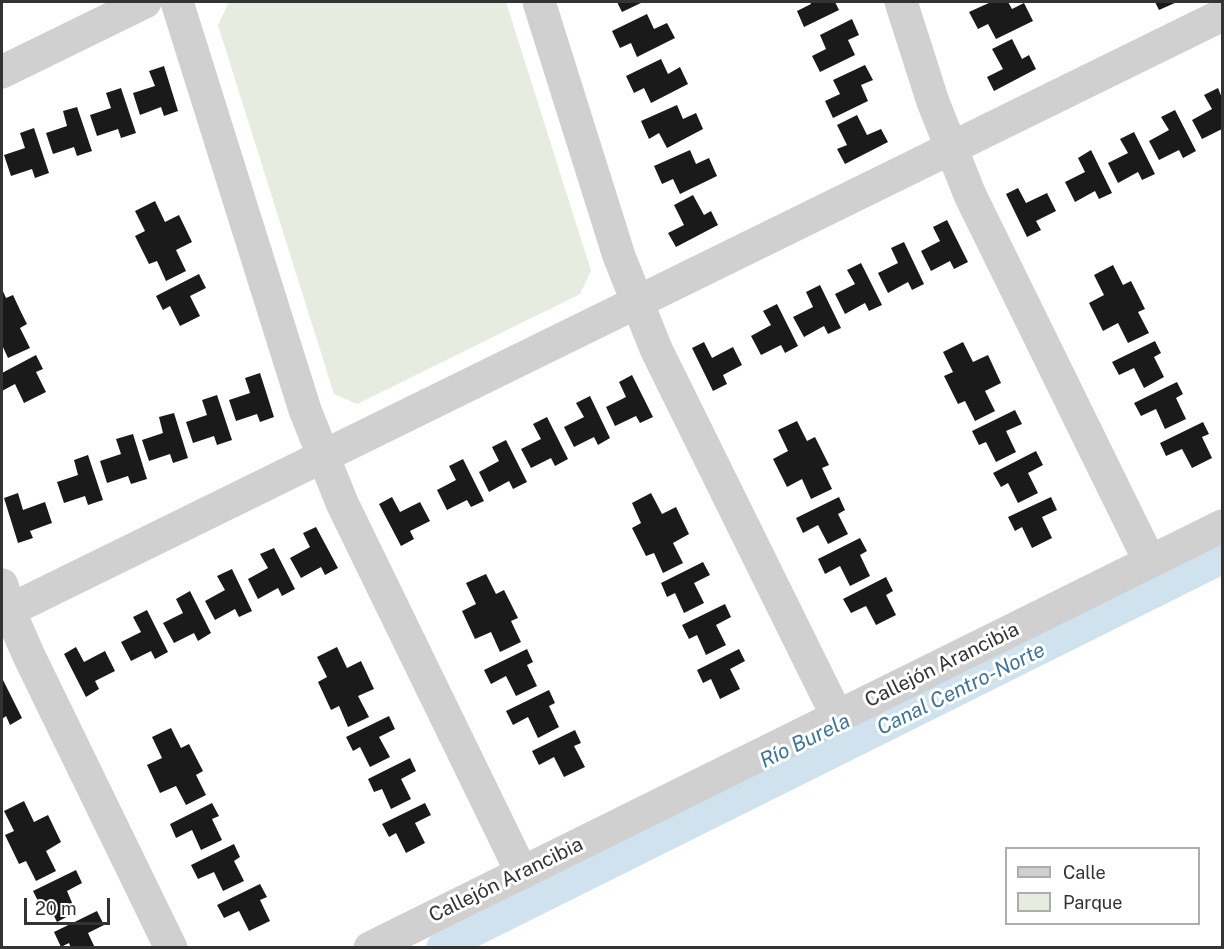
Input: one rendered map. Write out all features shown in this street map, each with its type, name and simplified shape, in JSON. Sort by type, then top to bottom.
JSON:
[{"type":"street","points":[[2,72],[145,2]]},
{"type":"street","points":[[177,2],[305,410],[323,456],[342,503],[522,873]]},
{"type":"street","points":[[539,2],[619,256],[656,349],[837,716]]},
{"type":"street","points":[[901,2],[933,102],[970,195],[1150,562]]},
{"type":"street","points":[[171,948],[4,603],[323,456],[1222,15]]},
{"type":"street","name":"Callejón Arancibia","points":[[370,948],[1222,526]]},
{"type":"green space","points":[[229,2],[506,2],[591,271],[580,294],[357,404],[334,394],[218,25]]},
{"type":"building","points":[[617,2],[643,2],[622,12]]},
{"type":"building","points":[[810,2],[835,2],[839,10],[804,27],[797,11],[811,4]]},
{"type":"building","points":[[991,2],[1008,2],[1012,9],[1024,3],[1033,21],[996,39],[988,24],[978,29],[969,12]]},
{"type":"building","points":[[1155,2],[1177,2],[1159,10]]},
{"type":"building","points":[[647,14],[654,29],[667,23],[675,38],[637,57],[631,43],[620,48],[612,31]]},
{"type":"building","points":[[852,19],[859,35],[848,40],[855,55],[820,72],[812,56],[826,49],[820,35]]},
{"type":"building","points":[[1012,39],[1022,59],[1029,55],[1036,69],[994,91],[987,77],[1003,69],[992,49]]},
{"type":"building","points":[[661,59],[668,74],[680,67],[688,84],[651,103],[644,88],[634,93],[626,76]]},
{"type":"building","points":[[865,65],[873,80],[861,85],[868,101],[833,118],[825,101],[840,94],[833,80]]},
{"type":"building","points":[[164,66],[178,111],[164,116],[161,107],[140,115],[133,93],[155,86],[149,71]]},
{"type":"building","points":[[121,88],[136,133],[121,138],[118,129],[97,136],[90,115],[111,108],[106,93]]},
{"type":"building","points":[[1218,88],[1222,98],[1222,129],[1202,139],[1192,120],[1212,109],[1204,95]]},
{"type":"building","points":[[677,105],[683,119],[696,113],[703,129],[667,148],[659,133],[649,139],[641,121]]},
{"type":"building","points":[[77,107],[92,151],[77,156],[74,147],[53,154],[46,133],[67,126],[63,111]]},
{"type":"building","points":[[1175,110],[1196,151],[1183,158],[1179,150],[1159,160],[1149,141],[1169,130],[1161,117]]},
{"type":"building","points":[[857,115],[867,135],[881,129],[888,142],[845,164],[837,149],[847,145],[837,125]]},
{"type":"building","points":[[34,128],[49,173],[35,178],[32,169],[11,176],[4,155],[25,148],[20,133]]},
{"type":"building","points":[[1134,132],[1155,174],[1142,180],[1138,172],[1118,183],[1108,163],[1128,153],[1120,139]]},
{"type":"building","points":[[690,150],[696,164],[709,158],[717,176],[680,194],[673,179],[662,184],[654,166]]},
{"type":"building","points":[[1091,150],[1112,193],[1099,199],[1095,191],[1075,202],[1065,182],[1085,172],[1078,158]]},
{"type":"building","points":[[1018,188],[1026,203],[1047,193],[1056,211],[1036,221],[1041,230],[1027,237],[1006,194]]},
{"type":"building","points":[[693,195],[704,215],[711,211],[718,225],[676,247],[668,233],[684,225],[674,205]]},
{"type":"building","points":[[155,201],[165,222],[179,215],[192,242],[176,250],[186,271],[166,281],[157,261],[149,264],[135,236],[145,231],[135,211]]},
{"type":"building","points":[[947,220],[968,262],[954,269],[950,261],[931,271],[921,251],[940,241],[933,227]]},
{"type":"building","points":[[904,242],[924,284],[912,290],[908,282],[888,293],[878,273],[898,263],[891,248]]},
{"type":"building","points":[[861,263],[882,305],[869,311],[865,303],[845,314],[835,294],[855,284],[847,270]]},
{"type":"building","points":[[1113,265],[1123,285],[1131,281],[1145,309],[1138,312],[1149,333],[1128,343],[1118,323],[1103,331],[1089,303],[1104,295],[1094,275]]},
{"type":"building","points":[[199,274],[206,288],[190,296],[200,316],[180,326],[170,306],[163,310],[156,296]]},
{"type":"building","points":[[820,285],[841,328],[828,334],[824,326],[804,337],[793,317],[813,307],[806,292]]},
{"type":"building","points":[[2,289],[6,298],[13,295],[27,324],[20,328],[30,348],[8,358],[2,345]]},
{"type":"building","points":[[777,304],[798,346],[785,353],[781,345],[761,355],[751,336],[771,325],[763,311]]},
{"type":"building","points":[[1155,341],[1161,353],[1154,357],[1164,377],[1144,388],[1134,368],[1119,375],[1112,362]]},
{"type":"building","points":[[704,342],[712,358],[733,347],[742,365],[723,375],[727,384],[713,391],[692,348]]},
{"type":"building","points":[[963,342],[973,362],[988,355],[1001,383],[985,391],[995,411],[975,421],[965,401],[958,404],[944,376],[953,372],[943,352]]},
{"type":"building","points":[[36,355],[43,369],[36,372],[46,392],[24,403],[15,384],[2,391],[2,373]]},
{"type":"building","points":[[260,373],[274,417],[260,422],[257,414],[236,421],[229,400],[250,393],[245,378]]},
{"type":"building","points":[[632,375],[653,417],[640,423],[636,416],[615,426],[606,407],[626,397],[619,382]]},
{"type":"building","points":[[1177,382],[1183,394],[1176,398],[1186,419],[1165,429],[1156,409],[1141,416],[1134,403]]},
{"type":"building","points":[[217,395],[232,440],[217,445],[214,436],[193,443],[186,422],[207,415],[202,400]]},
{"type":"building","points":[[590,396],[610,438],[598,445],[594,437],[574,447],[564,427],[584,417],[576,403]]},
{"type":"building","points":[[1015,410],[1022,424],[1006,431],[1016,452],[996,462],[986,442],[979,445],[972,431]]},
{"type":"building","points":[[174,413],[188,458],[173,463],[170,454],[149,461],[142,440],[163,433],[159,417]]},
{"type":"building","points":[[547,417],[568,459],[555,466],[551,458],[531,468],[521,449],[541,439],[533,424]]},
{"type":"building","points":[[797,421],[807,441],[815,437],[829,465],[822,468],[832,489],[811,499],[802,479],[787,487],[773,459],[788,451],[778,430]]},
{"type":"building","points":[[1203,422],[1209,434],[1202,437],[1212,458],[1192,468],[1182,449],[1166,456],[1160,443]]},
{"type":"building","points":[[133,434],[147,479],[131,484],[128,476],[107,483],[100,461],[121,454],[116,439]]},
{"type":"building","points":[[506,440],[527,482],[513,489],[509,481],[489,492],[479,472],[499,461],[492,447]]},
{"type":"building","points":[[1036,451],[1043,465],[1028,473],[1038,493],[1018,503],[1008,483],[1001,487],[993,473]]},
{"type":"building","points":[[88,455],[103,500],[88,505],[85,496],[64,503],[57,482],[78,475],[74,460]]},
{"type":"building","points":[[463,459],[484,501],[471,507],[467,500],[447,510],[437,490],[456,480],[449,466]]},
{"type":"building","points":[[18,493],[23,510],[45,502],[52,523],[30,531],[33,538],[18,543],[4,498]]},
{"type":"building","points":[[651,493],[662,514],[676,507],[689,534],[673,543],[683,563],[663,573],[654,553],[646,556],[632,528],[641,523],[632,503]]},
{"type":"building","points":[[392,497],[400,512],[420,502],[430,521],[410,531],[414,539],[401,546],[379,504]]},
{"type":"building","points":[[839,497],[845,510],[838,514],[848,534],[828,544],[818,525],[803,533],[796,518]]},
{"type":"building","points":[[1051,497],[1057,510],[1042,517],[1052,538],[1032,548],[1022,527],[1015,531],[1008,517]]},
{"type":"building","points":[[316,527],[338,568],[325,575],[321,567],[301,578],[290,558],[310,547],[303,533]]},
{"type":"building","points":[[860,538],[867,551],[860,555],[870,576],[850,586],[840,566],[825,574],[818,559]]},
{"type":"building","points":[[274,548],[295,589],[282,596],[278,588],[258,599],[248,579],[268,568],[260,554]]},
{"type":"building","points":[[703,562],[710,575],[694,583],[704,603],[684,613],[675,593],[667,597],[661,583]]},
{"type":"building","points":[[232,569],[252,611],[239,617],[235,609],[215,620],[205,601],[225,590],[217,576]]},
{"type":"building","points":[[486,574],[496,594],[504,590],[518,618],[511,621],[521,642],[500,652],[491,632],[475,639],[462,611],[476,604],[466,583]]},
{"type":"building","points":[[886,577],[893,591],[886,595],[896,615],[876,625],[866,606],[851,613],[843,599]]},
{"type":"building","points":[[190,591],[211,633],[198,641],[194,633],[174,643],[163,623],[183,613],[176,599]]},
{"type":"building","points":[[725,604],[731,617],[716,625],[726,645],[706,655],[697,635],[689,639],[682,625]]},
{"type":"building","points":[[147,610],[168,652],[155,659],[151,651],[131,661],[121,642],[141,632],[133,617]]},
{"type":"building","points":[[76,647],[84,662],[105,651],[115,671],[95,681],[99,689],[86,697],[64,654]]},
{"type":"building","points":[[337,647],[347,668],[361,661],[374,689],[358,696],[369,717],[348,727],[339,706],[331,710],[318,682],[327,677],[317,657]]},
{"type":"building","points":[[527,649],[533,662],[527,665],[537,686],[516,696],[506,676],[491,684],[484,670]]},
{"type":"building","points":[[739,649],[745,661],[730,669],[740,689],[720,699],[711,679],[703,683],[697,670]]},
{"type":"building","points":[[2,678],[22,718],[10,725],[6,716],[2,719]]},
{"type":"building","points":[[549,690],[555,703],[549,706],[559,727],[538,738],[528,717],[513,725],[506,711]]},
{"type":"building","points":[[389,716],[395,729],[379,737],[390,757],[370,767],[360,747],[353,751],[346,737]]},
{"type":"building","points":[[171,728],[181,748],[189,744],[203,771],[196,775],[206,795],[186,805],[176,786],[160,793],[147,765],[162,758],[152,737]]},
{"type":"building","points":[[575,730],[581,743],[574,746],[585,767],[564,777],[554,757],[539,765],[532,751]]},
{"type":"building","points":[[410,758],[416,771],[401,779],[411,799],[391,809],[382,789],[374,792],[368,779]]},
{"type":"building","points":[[24,801],[34,822],[48,815],[61,842],[46,851],[56,871],[36,881],[26,861],[19,864],[5,835],[14,831],[4,811]]},
{"type":"building","points":[[212,803],[219,816],[212,819],[222,840],[201,850],[192,830],[176,838],[170,824]]},
{"type":"building","points":[[425,803],[431,815],[415,823],[425,843],[406,853],[396,833],[389,837],[382,824]]},
{"type":"building","points":[[234,844],[240,857],[234,861],[244,881],[223,891],[214,872],[198,879],[191,865]]},
{"type":"building","points":[[76,870],[82,883],[67,891],[76,912],[57,922],[47,902],[40,905],[33,891]]},
{"type":"building","points":[[260,884],[267,897],[260,900],[270,921],[249,931],[239,911],[224,918],[217,905]]},
{"type":"building","points":[[97,911],[104,925],[88,933],[95,948],[71,948],[69,943],[61,947],[54,932]]},
{"type":"waterway","name":"Canal Centro-Norte","points":[[441,948],[1222,559]]},
{"type":"water label","name":"Río Burela","points":[[805,741]]}]
